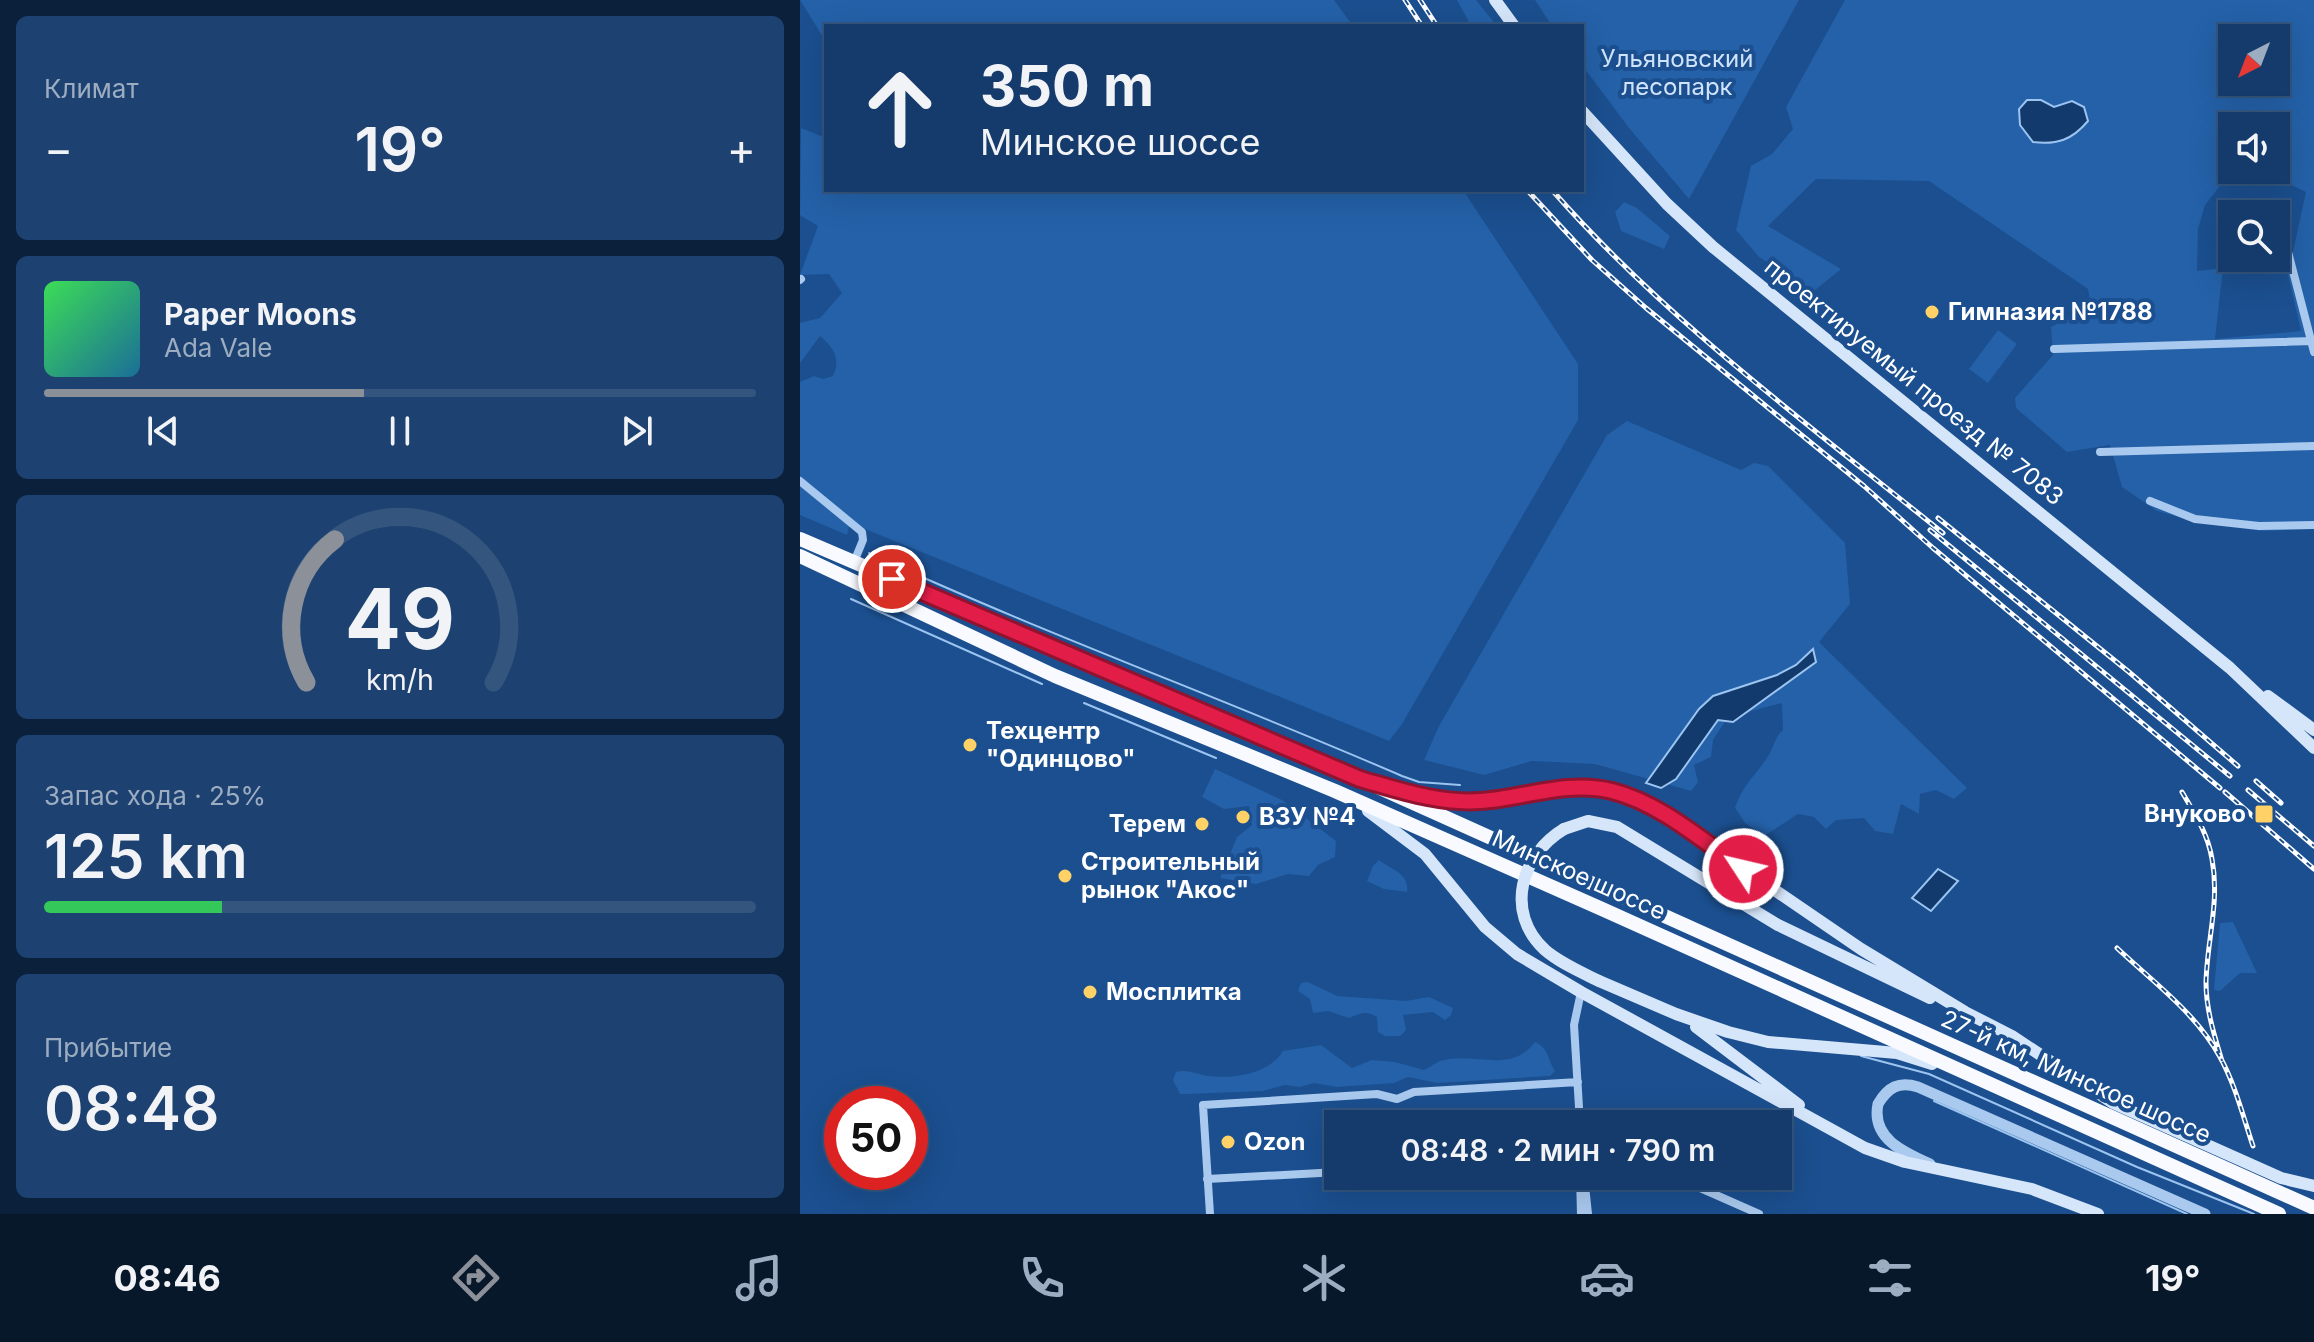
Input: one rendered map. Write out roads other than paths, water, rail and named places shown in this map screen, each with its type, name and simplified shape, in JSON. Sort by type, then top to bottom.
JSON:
[{"type":"highway","name":"Минское шоссе","points":[[800,539],[1360,779],[1820,986]]},
{"type":"highway","name":"Минское шоссе","points":[[800,556],[1055,676],[1335,791],[1813,1004]]},
{"type":"highway","name":"27-й км, Минское шоссе","points":[[1820,986],[2314,1208]]},
{"type":"highway","name":"27-й км, Минское шоссе","points":[[1813,1004],[2279,1214]]},
{"type":"main road","points":[[1495,0],[1513,24]]},
{"type":"main road","name":"проектируемый проезд № 7083","points":[[1584,113],[1667,204],[1713,247],[2234,672],[2314,730]]},
{"type":"main road","name":"проектируемый проезд № 7083","points":[[2234,672],[2314,748]]},
{"type":"main road","points":[[1360,779],[1421,796],[1455,801],[1484,801],[1574,786],[1629,796],[1672,820],[1831,929],[1965,1012],[2025,1044],[2113,1103],[2281,1178],[2314,1186]]},
{"type":"main road","points":[[1335,791],[1386,822],[1425,854],[1501,941],[1581,992],[1840,1135],[1892,1157],[2008,1183],[2098,1214]]},
{"type":"main road","points":[[1965,1012],[1913,992],[1778,925],[1617,827],[1588,821],[1564,829],[1551,837],[1532,858],[1522,885],[1523,913],[1535,939],[1545,950],[1599,981],[1676,1014],[1768,1042],[1897,1053],[1977,1078]]},
{"type":"main road","points":[[1676,1014],[1713,1037],[1840,1135]]},
{"type":"main road","points":[[2025,1044],[2083,1090],[2164,1140]]},
{"type":"street","points":[[2290,257],[2314,352]]},
{"type":"street","points":[[2054,349],[2313,341]]},
{"type":"street","points":[[2100,452],[2314,446]]},
{"type":"street","points":[[800,481],[862,532],[863,540],[854,562]]},
{"type":"street","points":[[2150,501],[2195,519],[2259,526],[2314,525]]},
{"type":"street","points":[[1579,1110],[1574,1025],[1581,992]]},
{"type":"street","points":[[1210,1214],[1203,1105],[1377,1094],[1397,1099],[1414,1092],[1578,1082]]},
{"type":"street","points":[[1945,1171],[1903,1152],[1881,1133],[1876,1114],[1878,1104],[1890,1088],[1899,1084],[1918,1087],[2205,1214]]},
{"type":"street","points":[[1207,1179],[1324,1173]]},
{"type":"street","points":[[1581,1214],[1582,1190]]},
{"type":"street","points":[[1584,1190],[1588,1214]]},
{"type":"street","points":[[1705,1190],[1759,1214]]},
{"type":"waterway","points":[[869,553],[1001,611],[1402,776],[1419,782],[1460,785]]},
{"type":"waterway","points":[[851,599],[1042,684]]},
{"type":"waterway","points":[[1084,703],[1216,758]]},
{"type":"waterway","points":[[1861,1056],[1929,1074],[2137,1167],[2254,1214]]},
{"type":"waterway","points":[[1934,1101],[2187,1214]]},
{"type":"railway","points":[[1405,0],[1421,24]]},
{"type":"railway","points":[[1420,0],[1436,24]]},
{"type":"railway","points":[[1529,192],[1592,260],[1646,308],[1864,486],[1933,548],[2220,788]]},
{"type":"railway","points":[[1554,192],[1596,238],[1690,327],[1943,533]]},
{"type":"railway","points":[[1938,518],[2129,672],[2238,766]]},
{"type":"railway","points":[[1930,530],[2230,776]]},
{"type":"railway","points":[[2256,781],[2281,803]]},
{"type":"railway","points":[[2248,790],[2314,846]]},
{"type":"railway","points":[[2182,792],[2204,833],[2212,859],[2215,890],[2206,992],[2222,1061]]},
{"type":"railway","points":[[2225,792],[2314,869]]},
{"type":"railway","points":[[2117,948],[2173,999],[2210,1041],[2230,1078],[2253,1146]]},
{"type":"place","name":"Гимназия №1788","points":[[1932,312]]},
{"type":"place","name":"Техцентр \"Одинцово\"","points":[[970,745]]},
{"type":"place","name":"Внуково","points":[[2264,814]]},
{"type":"place","name":"ВЗУ №4","points":[[1243,817]]},
{"type":"place","name":"Терем","points":[[1202,824]]},
{"type":"place","name":"Строительный рынок \"Акос\"","points":[[1065,876]]},
{"type":"place","name":"Мосплитка","points":[[1090,992]]},
{"type":"place","name":"Ozon","points":[[1228,1142]]},
{"type":"park label","name":"Ульяновский лесопарк","points":[[1677,73]]}]
